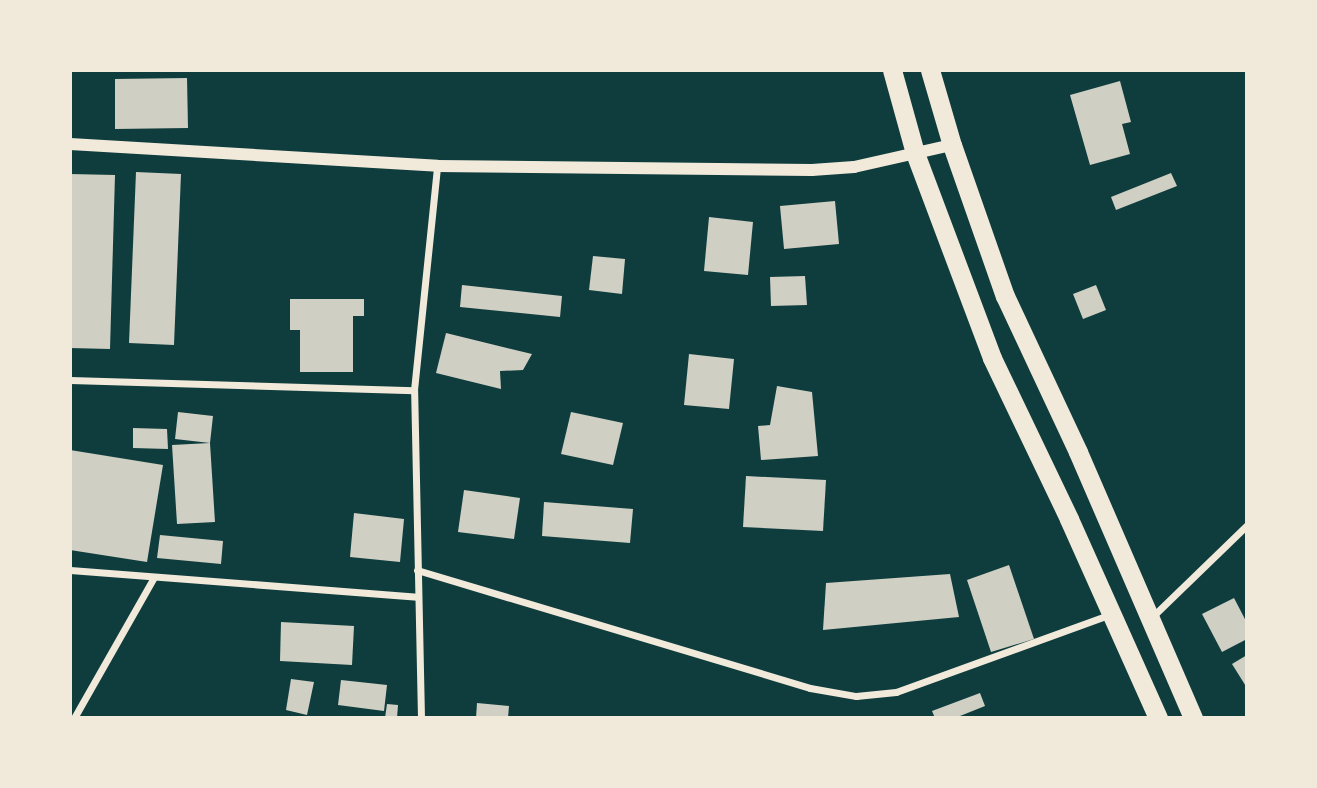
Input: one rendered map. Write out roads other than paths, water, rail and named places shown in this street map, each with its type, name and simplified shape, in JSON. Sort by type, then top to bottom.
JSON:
[{"type":"highway","points":[[892,70],[915,153],[992,358],[1113,614],[1158,718]]},
{"type":"highway","points":[[930,70],[952,145],[1005,296],[1078,452],[1193,718]]},
{"type":"street","points":[[70,144],[437,166],[812,170],[854,167],[952,145]]},
{"type":"street","points":[[421,718],[414,390],[437,166]]},
{"type":"street","points":[[70,380],[414,390]]},
{"type":"street","points":[[1150,618],[1247,525]]},
{"type":"street","points":[[70,570],[417,597]]},
{"type":"street","points":[[417,570],[810,688],[856,696],[896,692],[1113,614]]},
{"type":"street","points":[[74,718],[154,577]]}]
